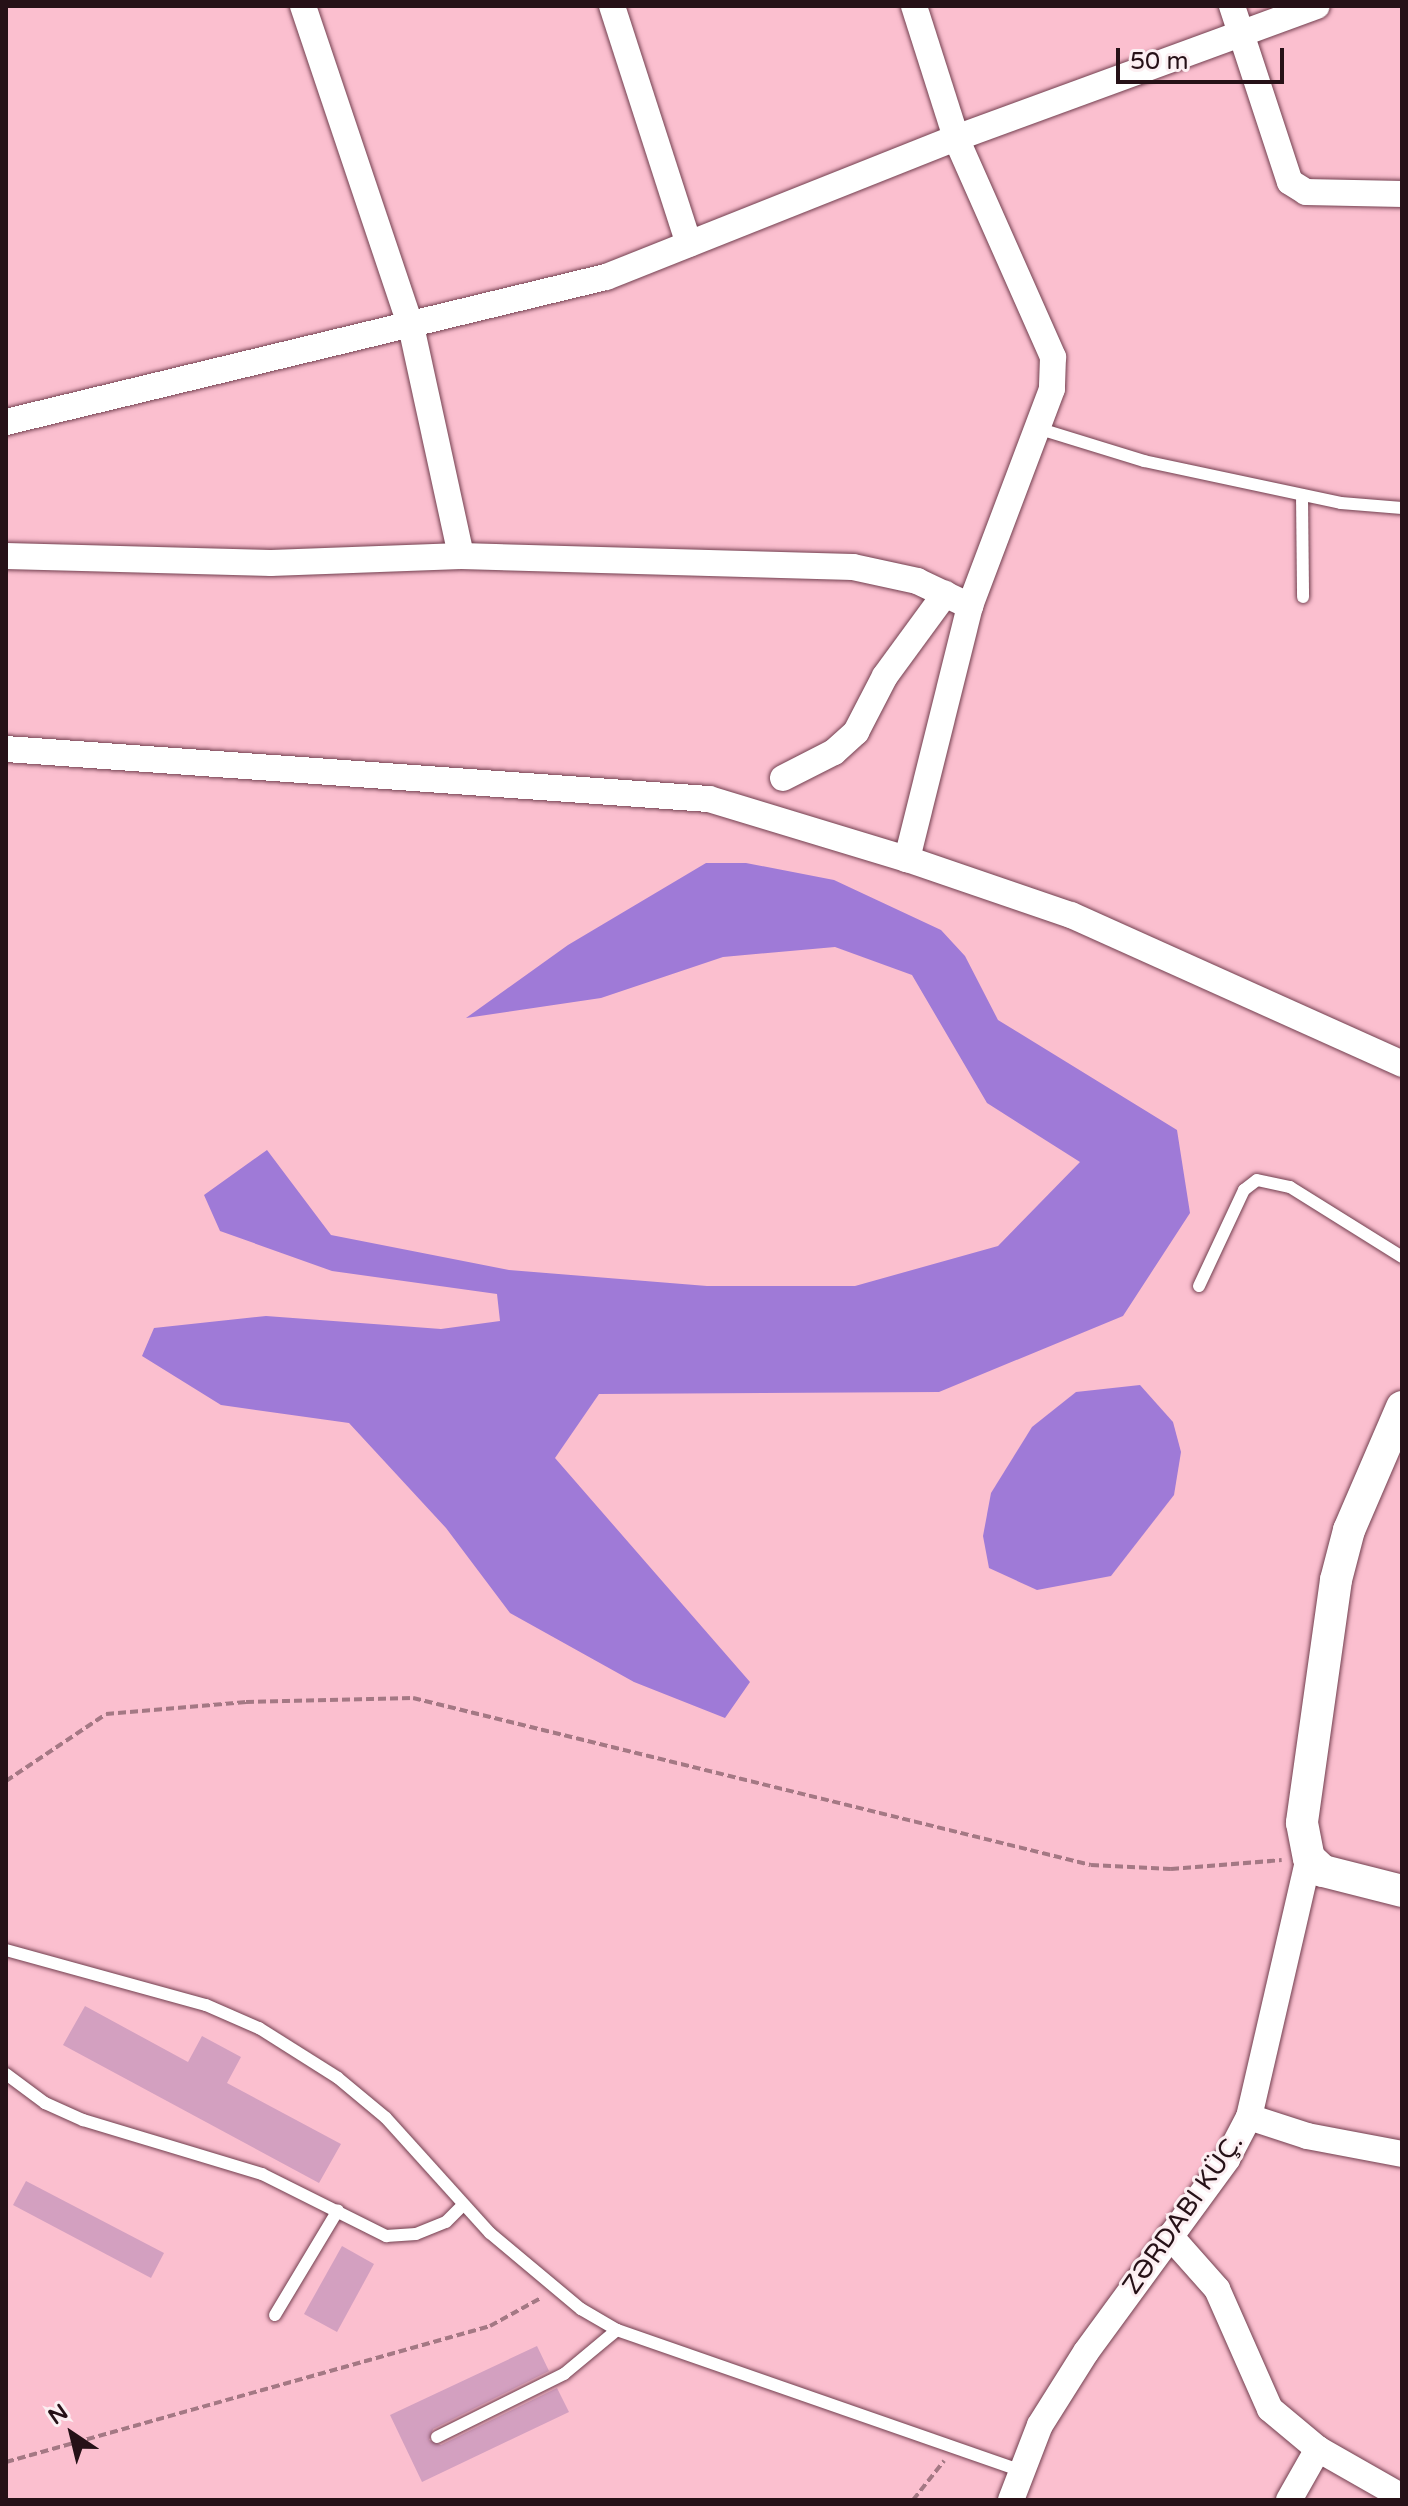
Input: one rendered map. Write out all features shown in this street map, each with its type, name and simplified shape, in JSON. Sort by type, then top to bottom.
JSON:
[{"type":"street","points":[[303,6],[411,326],[461,556]]},
{"type":"street","points":[[612,6],[689,244]]},
{"type":"street","points":[[907,859],[970,606],[1052,389],[1053,357],[956,138],[914,6]]},
{"type":"street","points":[[1232,6],[1290,182],[1306,192],[1402,194]]},
{"type":"street","points":[[6,422],[606,277],[956,138],[1240,31],[1317,6]]},
{"type":"street","points":[[6,556],[271,563],[461,556],[853,567],[889,572],[970,606]]},
{"type":"street","points":[[783,778],[834,752],[856,732],[885,676],[945,594]]},
{"type":"street","points":[[6,749],[709,799],[907,859],[1071,915],[1402,1064]]},
{"type":"street","points":[[1402,1407],[1349,1530],[1336,1580],[1302,1823],[1309,1858],[1333,1875],[1402,1891]]},
{"type":"street","name":"ZƏRDABI KÜÇ.","points":[[1011,2500],[1040,2425],[1086,2352],[1227,2159],[1249,2117],[1309,1858]]},
{"type":"street","points":[[1249,2117],[1307,2136],[1402,2154]]},
{"type":"street","points":[[1170,2236],[1217,2289],[1270,2409],[1318,2449],[1402,2497]]},
{"type":"street","points":[[1289,2500],[1318,2449]]},
{"type":"lane","points":[[1037,428],[1144,461],[1302,495],[1402,508]]},
{"type":"lane","points":[[1302,495],[1303,597]]},
{"type":"lane","points":[[1199,1286],[1244,1190],[1257,1180],[1290,1187],[1402,1257]]},
{"type":"lane","points":[[6,1950],[206,2005],[259,2028],[338,2078],[386,2118],[463,2205],[555,2288],[617,2330],[1021,2471]]},
{"type":"lane","points":[[6,2074],[45,2103],[83,2120],[262,2174],[386,2236],[416,2234],[446,2222],[463,2205]]},
{"type":"lane","points":[[275,2315],[338,2210]]},
{"type":"lane","points":[[437,2437],[564,2374],[617,2330]]},
{"type":"path","points":[[6,1781],[106,1714],[246,1702],[413,1698],[1091,1865],[1171,1869],[1309,1858]]},
{"type":"path","points":[[6,2462],[490,2326],[528,2308],[555,2288]]},
{"type":"path","points":[[913,2500],[954,2448]]},
{"type":"shaded area","points":[[706,863],[746,863],[834,880],[941,930],[965,956],[998,1020],[1177,1130],[1190,1213],[1123,1316],[939,1392],[599,1394],[555,1458],[750,1682],[725,1718],[634,1682],[510,1613],[446,1528],[349,1423],[221,1405],[142,1356],[154,1328],[266,1316],[441,1329],[500,1321],[497,1294],[332,1271],[220,1231],[204,1195],[267,1150],[331,1235],[509,1270],[707,1286],[855,1286],[998,1246],[1080,1162],[987,1103],[912,975],[835,947],[723,957],[601,998],[466,1018],[568,945]]},
{"type":"shaded area","points":[[1140,1385],[1173,1422],[1181,1452],[1174,1495],[1111,1576],[1037,1590],[989,1568],[983,1536],[991,1493],[1032,1427],[1076,1392]]},
{"type":"building","points":[[85,2006],[188,2062],[202,2036],[241,2057],[227,2083],[341,2144],[319,2183],[63,2045]]},
{"type":"building","points":[[26,2181],[164,2253],[151,2278],[13,2205]]},
{"type":"building","points":[[342,2246],[374,2264],[337,2332],[304,2314]]},
{"type":"building","points":[[537,2346],[549,2371],[433,2429],[429,2440],[441,2445],[557,2388],[569,2412],[422,2482],[390,2415]]}]
